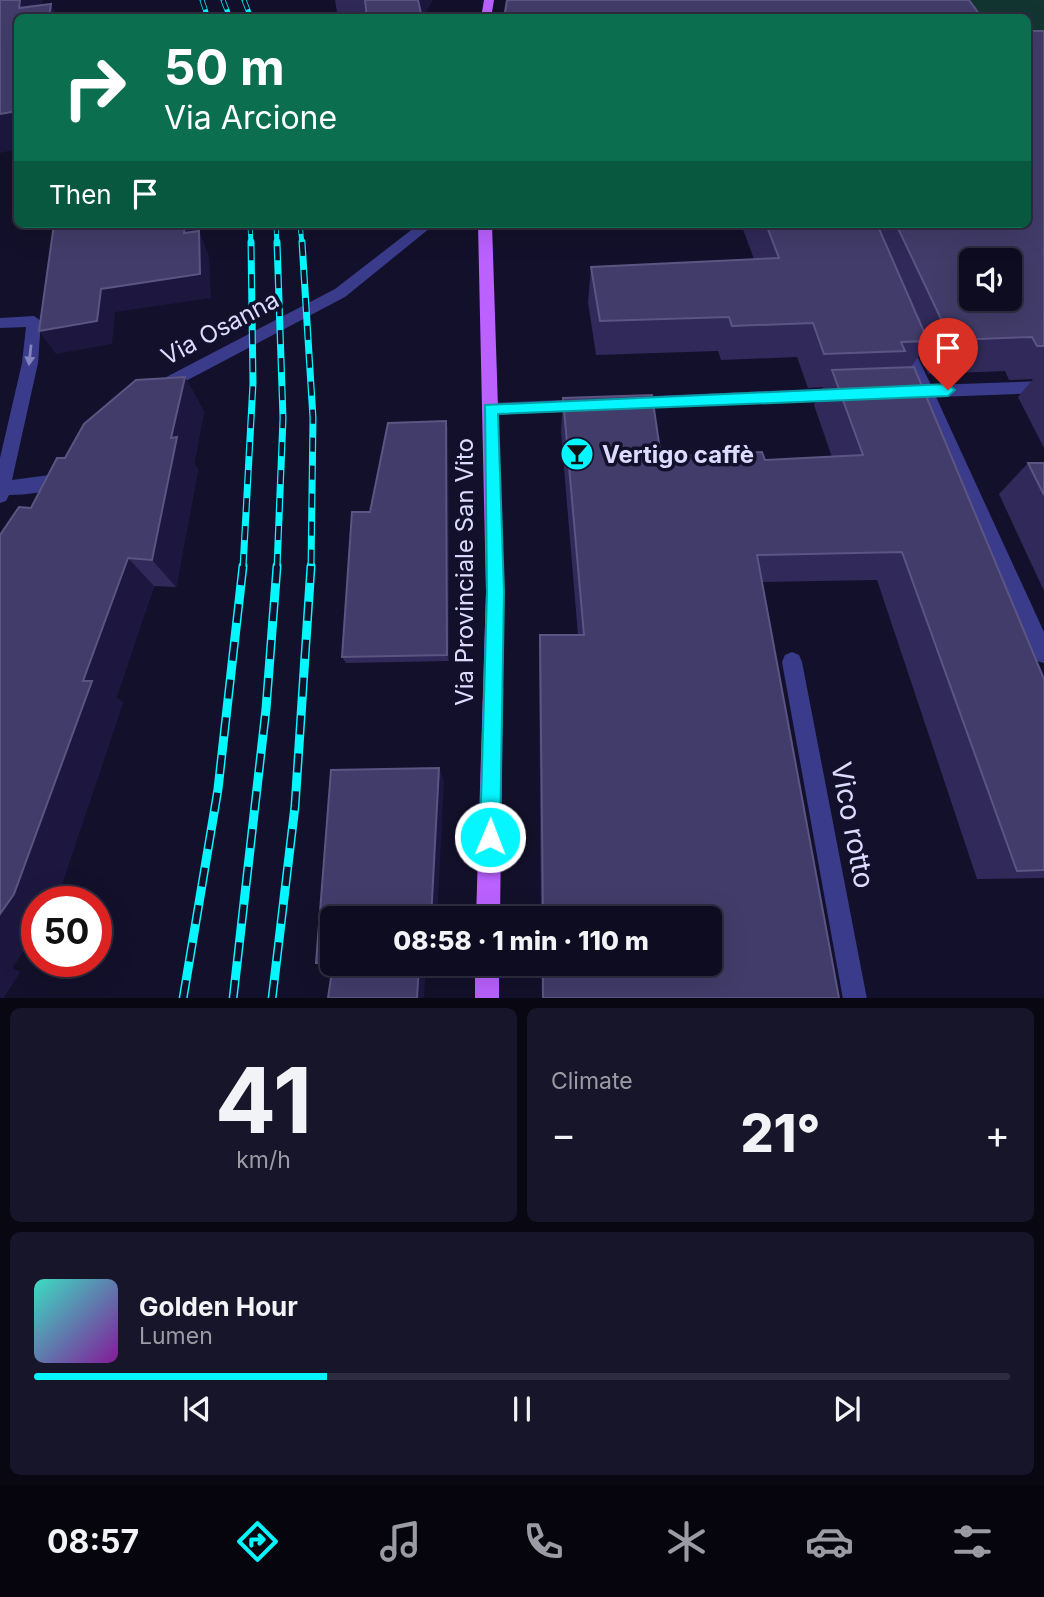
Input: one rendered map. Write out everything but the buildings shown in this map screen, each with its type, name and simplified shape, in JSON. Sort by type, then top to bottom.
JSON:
[{"type":"main road","name":"Via Provinciale San Vito","points":[[485,228],[495,592],[488,906]]},
{"type":"main road","points":[[486,998],[487,976]]},
{"type":"street","name":"Via Osanna","points":[[147,395],[340,293],[423,228]]},
{"type":"street","points":[[0,323],[34,321],[30,363],[1,492],[62,476],[43,501]]},
{"type":"street","points":[[897,327],[1044,654]]},
{"type":"street","points":[[882,393],[1044,387]]},
{"type":"street","points":[[491,409],[854,394]]},
{"type":"street","name":"Vico rotto","points":[[792,662],[855,998]]},
{"type":"green space","points":[[867,0],[1044,0],[1044,42],[1031,41],[1031,14],[876,14]]},
{"type":"railway","points":[[202,0],[207,14]]},
{"type":"railway","points":[[223,0],[228,14]]},
{"type":"railway","points":[[244,0],[249,14]]},
{"type":"railway","points":[[250,228],[251,244]]},
{"type":"railway","points":[[276,228],[277,244]]},
{"type":"railway","points":[[300,228],[302,244]]},
{"type":"railway","points":[[243,568],[253,383],[251,242]]},
{"type":"railway","points":[[277,242],[283,418],[277,568]]},
{"type":"railway","points":[[302,242],[313,418],[311,568]]},
{"type":"railway","points":[[183,998],[218,789],[243,566]]},
{"type":"railway","points":[[233,998],[266,709],[277,566]]},
{"type":"railway","points":[[272,998],[295,806],[311,566]]},
{"type":"place","name":"Vertigo caffè","points":[[577,454]]},
{"type":"route","points":[[490,837],[495,592],[491,409],[948,390]]}]
